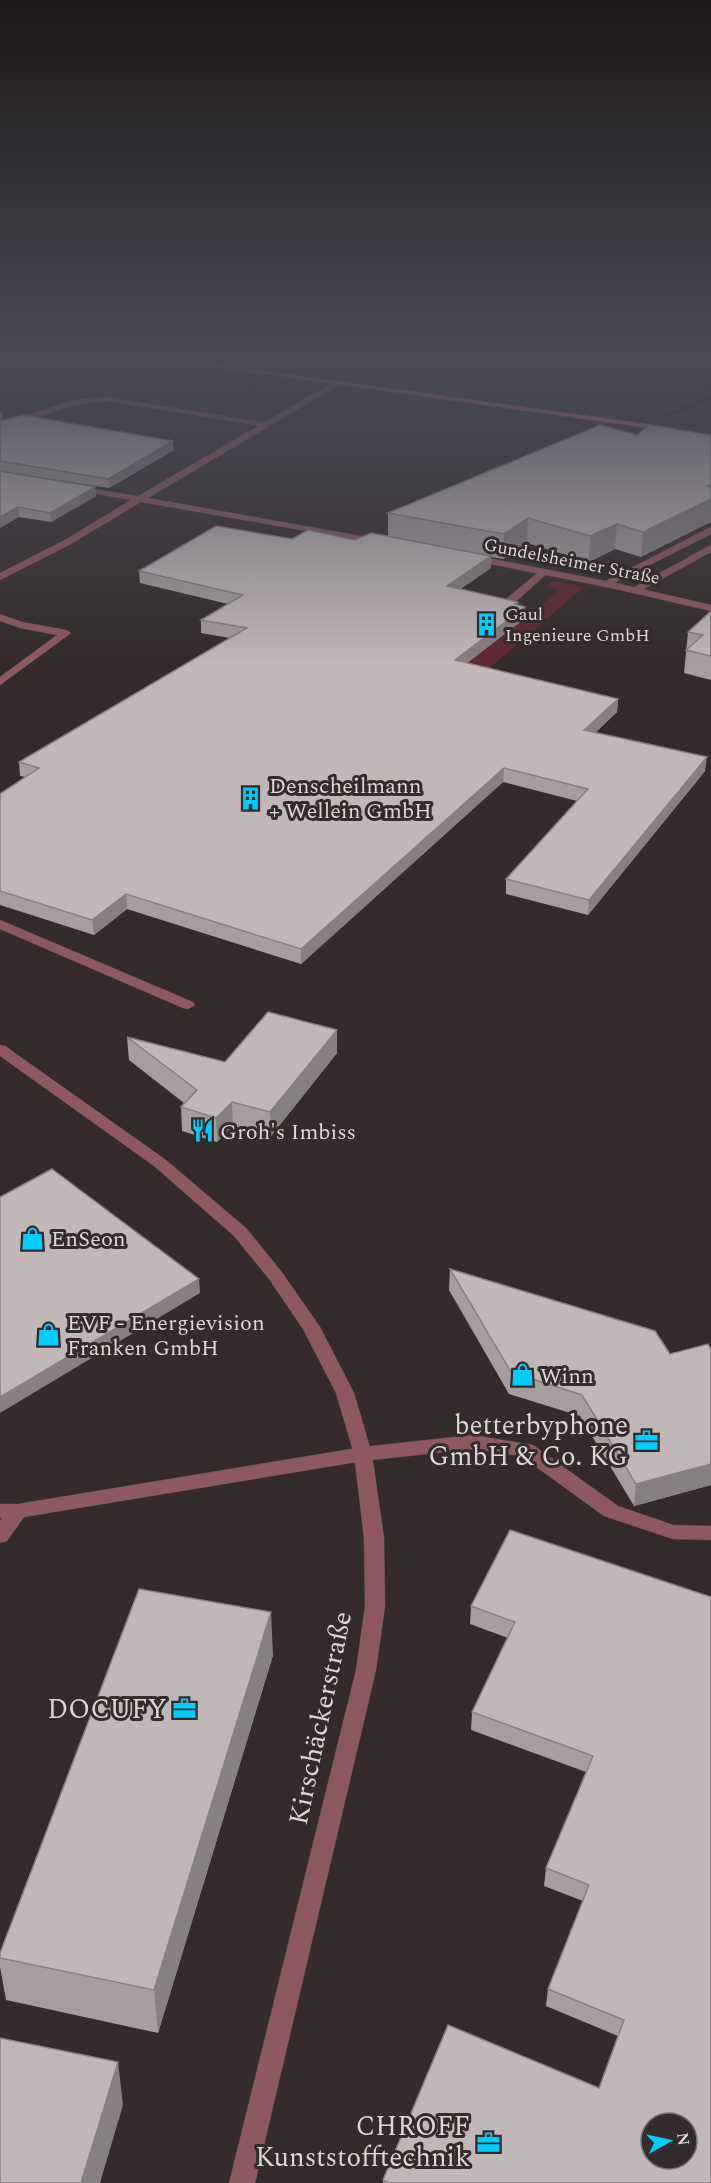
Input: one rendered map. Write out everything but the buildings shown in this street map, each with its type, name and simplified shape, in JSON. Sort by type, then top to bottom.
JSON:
[{"type":"street","points":[[0,578],[66,543],[206,460]]},
{"type":"street","points":[[70,487],[390,543]]},
{"type":"street","points":[[605,584],[711,530]]},
{"type":"street","points":[[634,590],[711,548]]},
{"type":"street","name":"Gundelsheimer Straße","points":[[465,557],[634,590],[711,608]]},
{"type":"street","points":[[509,602],[544,572]]},
{"type":"street","points":[[0,617],[20,625],[66,633],[0,682]]},
{"type":"street","points":[[0,924],[188,1005]]},
{"type":"street","name":"Kirschäckerstraße","points":[[0,1049],[160,1163],[240,1232],[276,1275],[311,1327],[345,1393],[363,1454],[374,1538],[375,1606],[366,1670],[242,2183]]},
{"type":"street","points":[[0,1536],[9,1511],[363,1454],[473,1442],[526,1450],[611,1511],[673,1532],[711,1533]]},
{"type":"shaded area","points":[[554,581],[584,587],[487,670],[396,655],[497,640],[560,590],[546,586]]},
{"type":"place","name":"Gaul Ingenieure GmbH","points":[[487,624]]},
{"type":"place","name":"Denscheilmann + Wellein GmbH","points":[[251,798]]},
{"type":"place","name":"Groh's Imbiss","points":[[202,1131]]},
{"type":"place","name":"EnSeon","points":[[33,1238]]},
{"type":"place","name":"EVF - Energievision Franken GmbH","points":[[49,1335]]},
{"type":"place","name":"Winn","points":[[522,1375]]},
{"type":"place","name":"betterbyphone GmbH & Co. KG","points":[[646,1441]]},
{"type":"place","name":"DOCUFY","points":[[185,1709]]},
{"type":"place","name":"CHROFF Kunststofftechnik","points":[[488,2142]]}]
